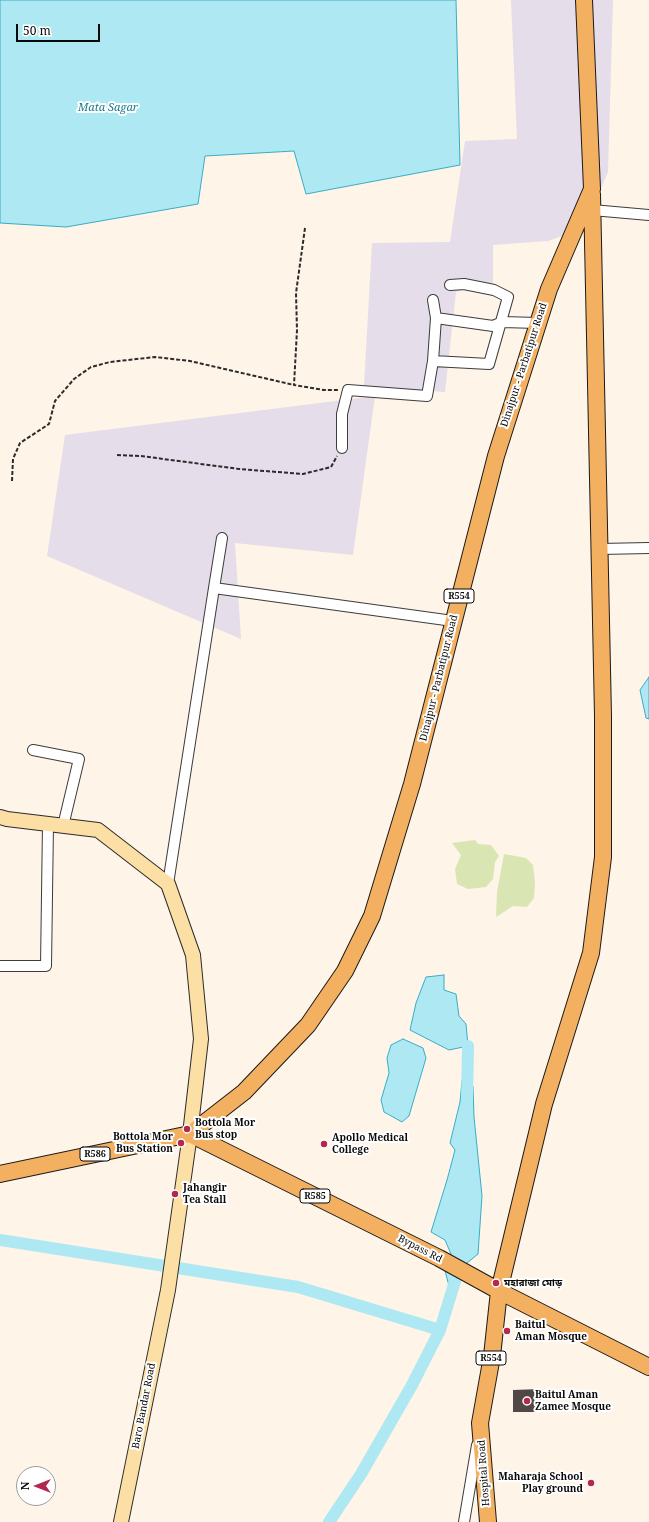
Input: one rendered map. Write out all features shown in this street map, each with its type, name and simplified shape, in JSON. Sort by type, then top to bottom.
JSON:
[{"type":"main road","name":"Dinajpur - Parbatipur Road","points":[[190,1134],[244,1092],[308,1025],[345,971],[372,916],[412,784],[496,456],[549,289],[592,189],[584,0]]},
{"type":"main road","name":"R554","points":[[480,1424],[492,1356],[499,1291],[544,1104],[591,953],[603,858],[603,716],[592,189]]},
{"type":"main road","name":"Bypass Rd","points":[[190,1134],[439,1258],[499,1291],[649,1367]]},
{"type":"main road","name":"R586","points":[[0,1174],[190,1134]]},
{"type":"main road","name":"Hospital Road","points":[[480,1424],[488,1522]]},
{"type":"street","points":[[592,210],[649,215]]},
{"type":"street","points":[[433,360],[489,364],[508,297],[494,290],[471,285],[450,285]]},
{"type":"street","points":[[342,448],[342,414],[348,390],[427,396],[433,360],[436,318],[433,300]]},
{"type":"street","points":[[436,318],[493,326],[502,322],[538,323]]},
{"type":"street","points":[[0,817],[98,830],[168,884],[222,538]]},
{"type":"street","points":[[600,549],[649,548]]},
{"type":"street","points":[[214,588],[453,622]]},
{"type":"street","points":[[33,750],[79,760],[63,826]]},
{"type":"street","points":[[0,966],[46,966],[48,824]]},
{"type":"street","name":"Baro Bandar Road","points":[[121,1522],[168,1290],[190,1134],[201,1039],[193,956],[168,884]]},
{"type":"street","points":[[464,1522],[480,1424]]},
{"type":"path","points":[[294,385],[296,293],[305,228]]},
{"type":"path","points":[[12,481],[13,459],[20,443],[49,424],[55,401],[74,379],[91,367],[110,362],[155,357],[190,361],[294,385],[324,390],[348,390]]},
{"type":"path","points":[[117,455],[142,456],[238,469],[303,474],[331,467],[342,448]]},
{"type":"shaded area","points":[[511,0],[613,0],[608,172],[584,228],[548,241],[493,245],[493,283],[456,292],[445,392],[364,386],[372,243],[450,242],[465,141],[517,139]]},
{"type":"shaded area","points":[[375,396],[353,555],[235,543],[241,639],[47,556],[65,435]]},
{"type":"green space","points":[[475,840],[478,844],[491,845],[499,856],[495,862],[493,879],[486,887],[468,889],[457,884],[455,869],[461,855],[452,843]]},
{"type":"green space","points":[[504,854],[526,858],[533,865],[535,882],[534,898],[527,907],[513,906],[496,917],[497,892]]},
{"type":"water","name":"Mata Sagar","points":[[0,0],[456,0],[460,165],[306,194],[294,151],[205,156],[198,204],[66,227],[0,223]]},
{"type":"water","points":[[649,677],[649,719],[646,718],[640,690]]},
{"type":"water","points":[[444,975],[444,990],[456,994],[459,1016],[466,1024],[468,1046],[449,1050],[410,1030],[416,1003],[426,977]]},
{"type":"water","points":[[403,1039],[423,1048],[426,1058],[409,1116],[402,1122],[384,1112],[381,1100],[389,1073],[387,1058],[391,1045]]},
{"type":"water","points":[[462,1081],[473,1086],[474,1117],[482,1196],[478,1254],[467,1263],[451,1293],[445,1271],[451,1254],[445,1240],[431,1232],[455,1150],[450,1143],[460,1102]]},
{"type":"building","name":"Baitul Aman Zamee Mosque","points":[[541,1389],[541,1412],[513,1412],[513,1390]]},
{"type":"waterway","points":[[467,1100],[468,1046]]},
{"type":"waterway","points":[[0,1240],[298,1287],[440,1330]]},
{"type":"waterway","points":[[329,1522],[361,1474],[412,1385],[440,1330],[456,1278]]},
{"type":"place","name":"Bottola Mor Bus stop","points":[[187,1129]]},
{"type":"place","name":"Bottola Mor Bus Station","points":[[181,1143]]},
{"type":"place","name":"Apollo Medical College","points":[[324,1144]]},
{"type":"place","name":"Jahangir Tea Stall","points":[[175,1194]]},
{"type":"place","name":"মহারাজা মোড়","points":[[496,1283]]},
{"type":"place","name":"Baitul Aman Mosque","points":[[507,1331]]},
{"type":"place","name":"Baitul Aman Zamee Mosque","points":[[527,1401]]},
{"type":"place","name":"Maharaja School Play ground","points":[[591,1483]]}]
